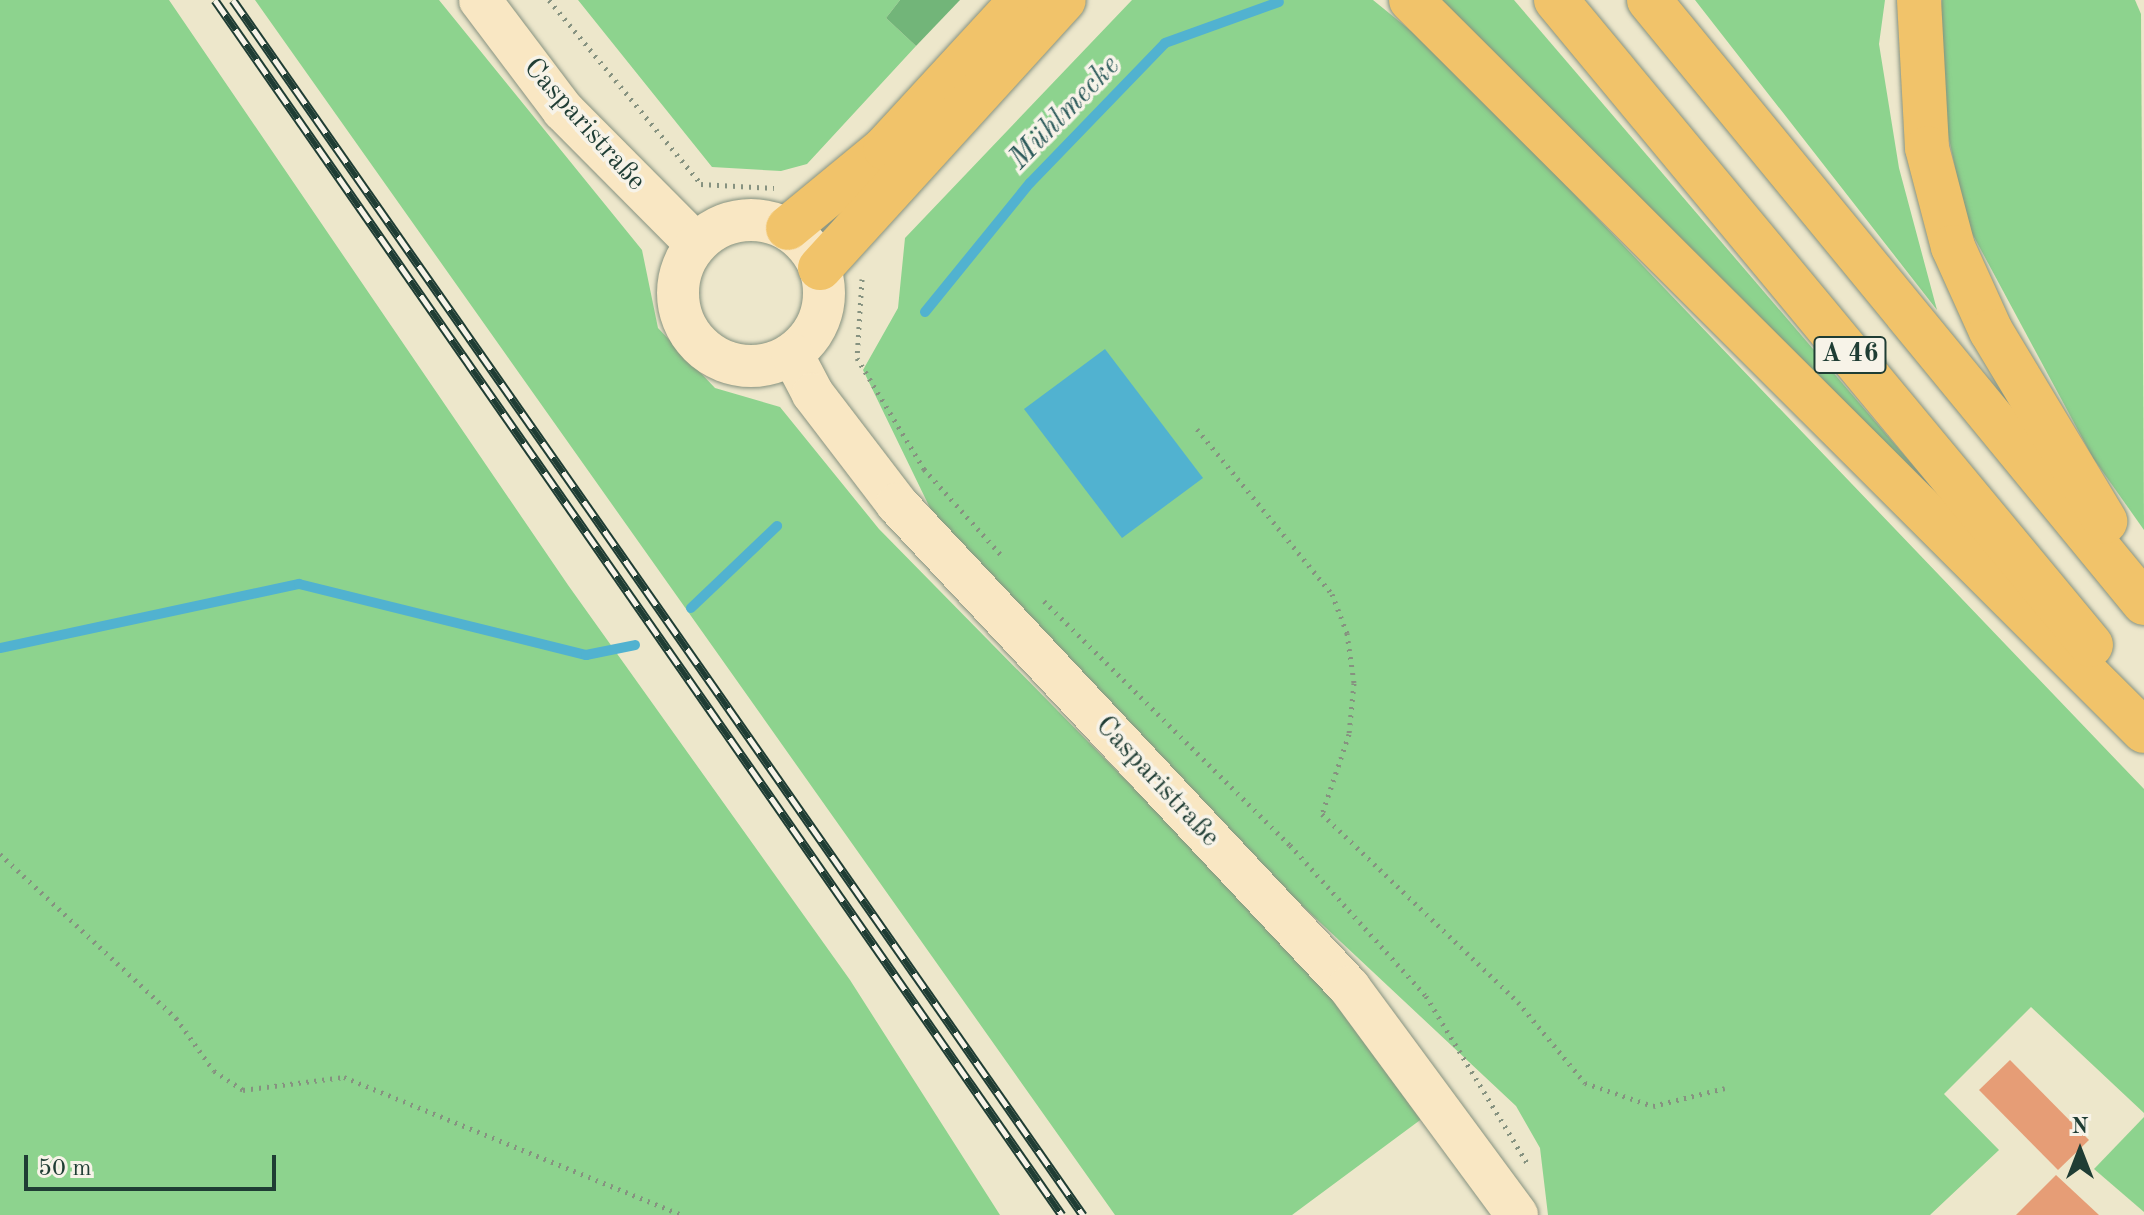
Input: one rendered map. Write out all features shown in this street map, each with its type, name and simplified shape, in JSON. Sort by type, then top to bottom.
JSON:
[{"type":"highway","points":[[785,208],[885,148],[1021,0]]},
{"type":"highway","points":[[820,268],[1064,0]]},
{"type":"highway","points":[[1411,0],[2144,731]]},
{"type":"highway","name":"A 46","points":[[1556,0],[2144,710]]},
{"type":"highway","name":"A 46","points":[[1649,0],[2144,603]]},
{"type":"highway","points":[[1919,0],[1927,148],[1953,247],[1991,331],[2144,589]]},
{"type":"main road","name":"Casparistraße","points":[[480,0],[563,110],[695,243]]},
{"type":"main road","points":[[785,208],[820,268],[820,315],[812,337],[792,354],[776,364],[739,366],[687,335],[677,304],[695,243],[742,220],[785,208]]},
{"type":"main road","name":"Casparistraße","points":[[792,354],[813,394],[897,504],[1349,987],[1524,1200]]},
{"type":"path","points":[[549,0],[701,184],[785,208]]},
{"type":"path","points":[[860,225],[873,243],[855,316],[857,358],[924,469],[1007,562]]},
{"type":"path","points":[[1197,429],[1332,594],[1347,633],[1354,683],[1349,734],[1322,814],[1518,1002],[1585,1083],[1653,1106],[1725,1088]]},
{"type":"path","points":[[1039,596],[1290,845],[1426,996],[1527,1154],[1524,1200]]},
{"type":"path","points":[[0,854],[176,1018],[214,1071],[243,1090],[344,1077],[683,1215]]},
{"type":"green space","points":[[0,0],[169,0],[568,585],[850,980],[1000,1215],[0,1215]]},
{"type":"green space","points":[[255,0],[439,0],[642,250],[658,328],[715,388],[780,407],[879,529],[1345,1003],[1431,1112],[1292,1215],[1115,1215]]},
{"type":"green space","points":[[578,0],[900,0],[886,18],[916,46],[807,164],[781,171],[712,167]]},
{"type":"green space","points":[[900,0],[960,0],[916,46],[886,18]]},
{"type":"green space","points":[[1132,0],[1373,0],[1443,57],[2144,789],[2144,1113],[2031,1007],[1944,1094],[1999,1150],[1930,1215],[1548,1215],[1540,1148],[1516,1106],[1244,851],[931,510],[863,370],[898,308],[905,238]]},
{"type":"green space","points":[[1432,0],[1514,0],[1951,510]]},
{"type":"green space","points":[[1695,0],[1885,0],[1879,44],[1899,168],[1937,310]]},
{"type":"green space","points":[[1942,0],[2135,0],[2141,14],[2144,530],[2093,458],[1967,224],[1933,63]]},
{"type":"green space","points":[[2144,1117],[2144,1212],[2094,1169]]},
{"type":"water","points":[[1105,349],[1203,478],[1122,538],[1024,409]]},
{"type":"building","points":[[2010,1060],[2089,1140],[2058,1170],[1979,1090]]},
{"type":"building","points":[[2056,1175],[2099,1215],[2016,1215]]},
{"type":"waterway","name":"Mühlmecke","points":[[925,312],[1030,183],[1165,43],[1279,2]]},
{"type":"waterway","name":"Mühlmecke","points":[[691,608],[777,526]]},
{"type":"waterway","points":[[0,648],[299,584],[586,655],[635,645]]},
{"type":"railway","points":[[215,0],[1062,1215]]},
{"type":"railway","points":[[233,0],[1083,1215]]}]
